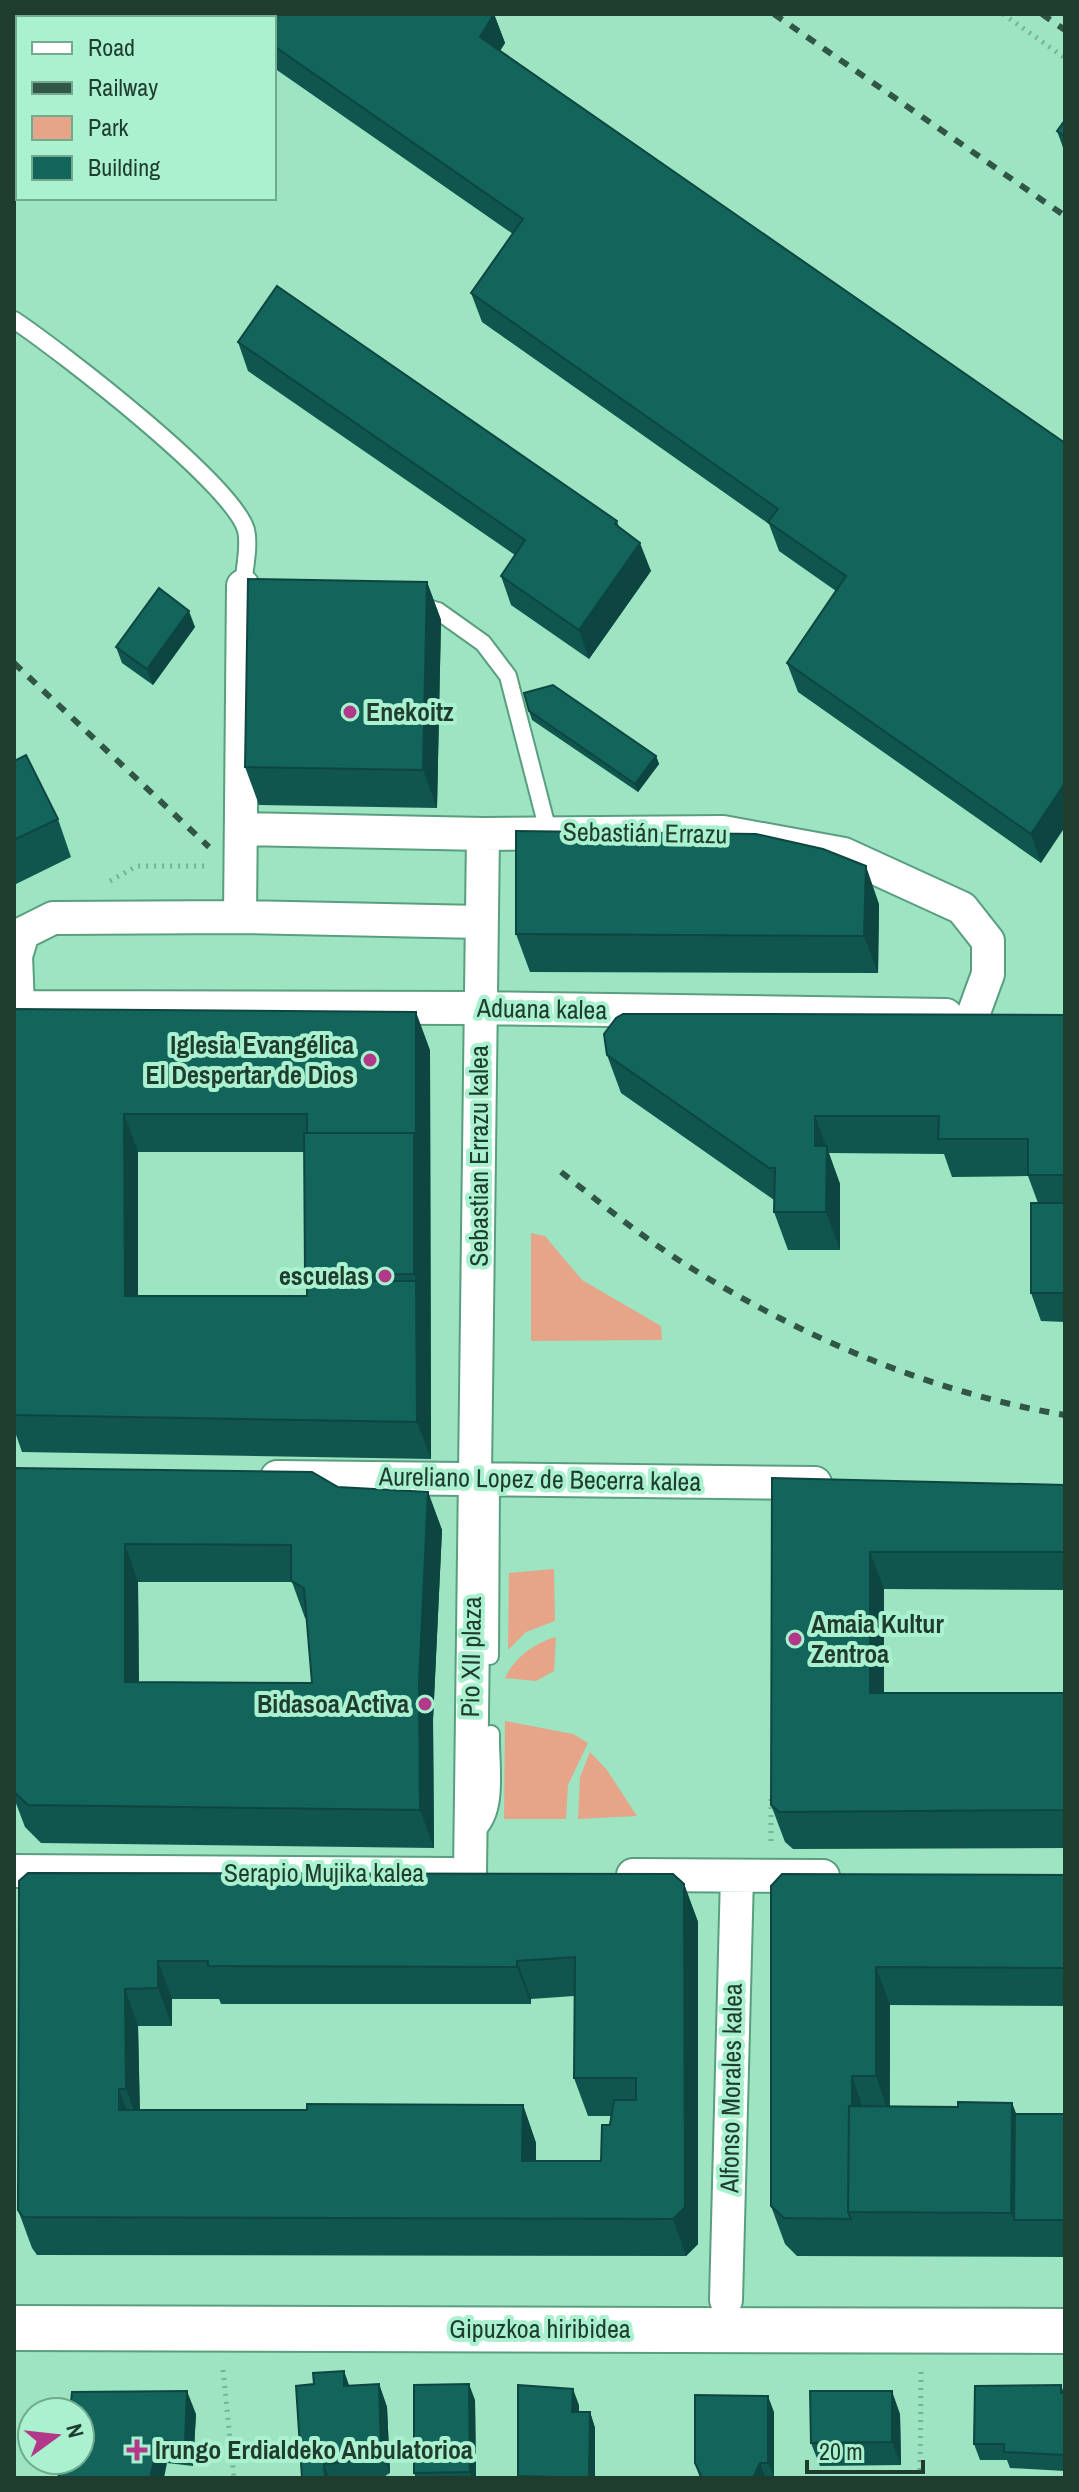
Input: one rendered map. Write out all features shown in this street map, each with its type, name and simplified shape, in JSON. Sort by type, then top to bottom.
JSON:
[{"type":"main road","name":"Gipuzkoa hiribidea","points":[[14,2299],[1065,2301]]},
{"type":"main road","name":"Gipuzkoa hiribidea","points":[[14,2328],[1065,2331]]},
{"type":"street","points":[[240,917],[256,587]]},
{"type":"street","points":[[243,829],[483,834]]},
{"type":"street","name":"Sebastián Errazu","points":[[483,834],[548,831],[723,832],[844,854],[962,908],[988,941],[988,1016]]},
{"type":"street","name":"Sebastian Errazu kalea","points":[[483,834],[479,1008],[484,1479]]},
{"type":"street","name":"Aduana kalea","points":[[480,922],[240,917],[53,918],[23,933],[16,956],[15,1008],[479,1008],[988,1016]]},
{"type":"street","name":"Aureliano Lopez de Becerra kalea","points":[[239,1477],[851,1484]]},
{"type":"street","name":"Pio XII plaza","points":[[484,1479],[472,1505],[470,1835],[485,1874]]},
{"type":"street","name":"Serapio Mujika kalea","points":[[14,1871],[485,1874]]},
{"type":"street","points":[[609,1875],[852,1876]]},
{"type":"street","name":"Alfonso Morales kalea","points":[[726,2300],[737,1876]]},
{"type":"lane","points":[[14,320],[67,356],[216,487],[246,530],[256,587]]},
{"type":"lane","points":[[400,600],[438,611],[483,643],[508,676],[548,831]]},
{"type":"lane","name":"Pio XII plaza","points":[[484,1479],[490,1656]]},
{"type":"lane","name":"Pio XII plaza","points":[[470,1835],[485,1826],[490,1814],[491,1734]]},
{"type":"path","points":[[1003,14],[1065,58]]},
{"type":"path","points":[[771,1785],[771,1864],[776,1876]]},
{"type":"path","points":[[219,2329],[234,2478]]},
{"type":"path","points":[[920,2478],[921,2331]]},
{"type":"green space","points":[[531,1233],[545,1236],[582,1280],[661,1326],[662,1340],[531,1341]]},
{"type":"green space","points":[[554,1569],[555,1621],[526,1632],[508,1650],[509,1573]]},
{"type":"green space","points":[[556,1637],[554,1671],[536,1681],[505,1678],[526,1652]]},
{"type":"green space","points":[[505,1721],[573,1734],[588,1743],[568,1785],[566,1819],[504,1819]]},
{"type":"green space","points":[[590,1752],[607,1770],[637,1816],[578,1819],[580,1777]]},
{"type":"building","points":[[228,14],[494,14],[480,37],[1065,443],[1065,783],[1031,834],[787,663],[846,576],[768,522],[778,509],[471,293],[523,219],[276,47],[276,16]]},
{"type":"building","points":[[1065,120],[1065,137],[1057,131]]},
{"type":"building","points":[[277,286],[617,521],[615,524],[640,543],[579,630],[501,576],[525,540],[238,342]]},
{"type":"building","name":"Enekoitz","points":[[248,579],[427,582],[423,770],[245,767]]},
{"type":"building","points":[[159,588],[189,611],[147,669],[116,647]]},
{"type":"building","points":[[553,685],[656,756],[635,784],[529,711],[524,693]]},
{"type":"building","points":[[26,755],[58,819],[14,840],[14,761]]},
{"type":"building","points":[[516,831],[756,834],[823,849],[866,866],[864,936],[516,934]]},
{"type":"building","points":[[14,1009],[416,1012],[416,1140],[414,1133],[307,1133],[307,1114],[124,1114],[125,1296],[307,1296],[307,1281],[416,1281],[417,1422],[14,1415]]},
{"type":"building","points":[[623,1014],[1065,1015],[1065,1175],[1028,1175],[1028,1139],[938,1139],[939,1116],[815,1116],[815,1146],[827,1146],[826,1212],[774,1212],[775,1168],[769,1168],[607,1055],[604,1034]]},
{"type":"building","points":[[304,1133],[414,1133],[414,1274],[305,1275]]},
{"type":"building","points":[[1031,1203],[1065,1203],[1065,1293],[1031,1293]]},
{"type":"building","points":[[14,1468],[312,1472],[338,1487],[428,1492],[419,1682],[420,1810],[28,1805],[14,1792]],"holes":[[[125,1544],[291,1545],[291,1581],[304,1588],[312,1683],[125,1682]]]},
{"type":"building","points":[[772,1478],[1065,1485],[1065,1552],[870,1552],[870,1693],[1065,1693],[1065,1810],[779,1812],[771,1805]]},
{"type":"building","points":[[28,1873],[673,1874],[684,1884],[685,2207],[673,2219],[23,2217],[18,2210],[19,1881]],"holes":[[[575,1957],[574,2078],[636,2078],[636,2100],[614,2100],[610,2125],[602,2125],[601,2161],[522,2161],[523,2105],[307,2104],[307,2110],[119,2110],[119,2089],[126,2089],[125,1989],[158,1988],[158,1961],[208,1961],[208,1966],[517,1967],[517,1961]]]},
{"type":"building","points":[[782,1874],[1065,1875],[1065,1968],[876,1967],[876,2076],[852,2076],[852,2106],[849,2106],[848,2212],[851,2219],[784,2218],[771,2206],[771,1886]]},
{"type":"building","points":[[958,2102],[1012,2103],[1011,2213],[848,2212],[849,2106],[958,2107]]},
{"type":"building","points":[[1015,2114],[1065,2114],[1065,2220],[1014,2220]]},
{"type":"building","points":[[344,2371],[344,2386],[379,2384],[381,2450],[365,2460],[324,2464],[325,2478],[302,2478],[296,2386],[314,2384],[313,2373]]},
{"type":"building","points":[[469,2384],[470,2472],[414,2473],[414,2385]]},
{"type":"building","points":[[518,2385],[573,2389],[572,2412],[590,2412],[589,2478],[518,2476]]},
{"type":"building","points":[[1061,2385],[1061,2393],[1065,2393],[1065,2455],[1004,2452],[1004,2444],[974,2444],[975,2386]]},
{"type":"building","name":"Irungo Erdialdeko Anbulatorioa","points":[[187,2391],[185,2443],[159,2440],[150,2478],[58,2478],[96,2476],[96,2396],[72,2396],[72,2392]]},
{"type":"building","points":[[810,2391],[892,2391],[892,2442],[811,2443]]},
{"type":"building","points":[[695,2395],[768,2396],[768,2463],[760,2463],[753,2478],[702,2478],[695,2463]]},
{"type":"railway","points":[[774,14],[1065,216]]},
{"type":"railway","points":[[1042,14],[1065,30]]},
{"type":"railway","points":[[14,663],[209,847]]},
{"type":"railway","points":[[561,1172],[688,1266],[822,1339],[917,1377],[1015,1405],[1065,1415]]},
{"type":"place","name":"Enekoitz","points":[[350,712]]},
{"type":"place","name":"Iglesia Evangélica El Despertar de Dios","points":[[370,1060]]},
{"type":"place","name":"escuelas","points":[[385,1276]]},
{"type":"place","name":"Amaia Kultur Zentroa","points":[[795,1639]]},
{"type":"place","name":"Bidasoa Activa","points":[[425,1704]]},
{"type":"place","name":"Irungo Erdialdeko Anbulatorioa","points":[[137,2450]]}]
